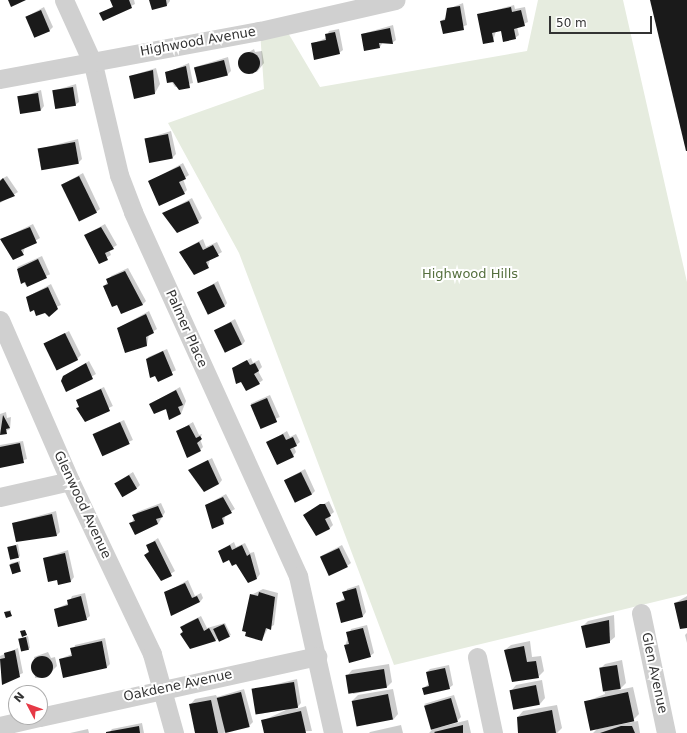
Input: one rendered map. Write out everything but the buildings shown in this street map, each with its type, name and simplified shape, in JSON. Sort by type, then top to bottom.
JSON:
[{"type":"street","name":"Palmer Place","points":[[64,0],[91,61],[119,175],[133,212],[298,576],[333,733]]},
{"type":"street","name":"Highwood Avenue","points":[[0,79],[260,31],[395,0]]},
{"type":"street","name":"Glenwood Avenue","points":[[0,320],[70,481],[139,625],[164,690],[174,733]]},
{"type":"street","points":[[0,497],[70,481]]},
{"type":"street","name":"Glen Avenue","points":[[642,613],[666,733]]},
{"type":"street","name":"Oakdene Avenue","points":[[48,715],[317,656]]},
{"type":"street","points":[[477,657],[493,733]]},
{"type":"green space","name":"Highwood Hills","points":[[538,0],[623,0],[687,282],[687,594],[394,665],[239,253],[168,123],[264,89],[260,31],[284,26],[320,87],[527,51]]}]
